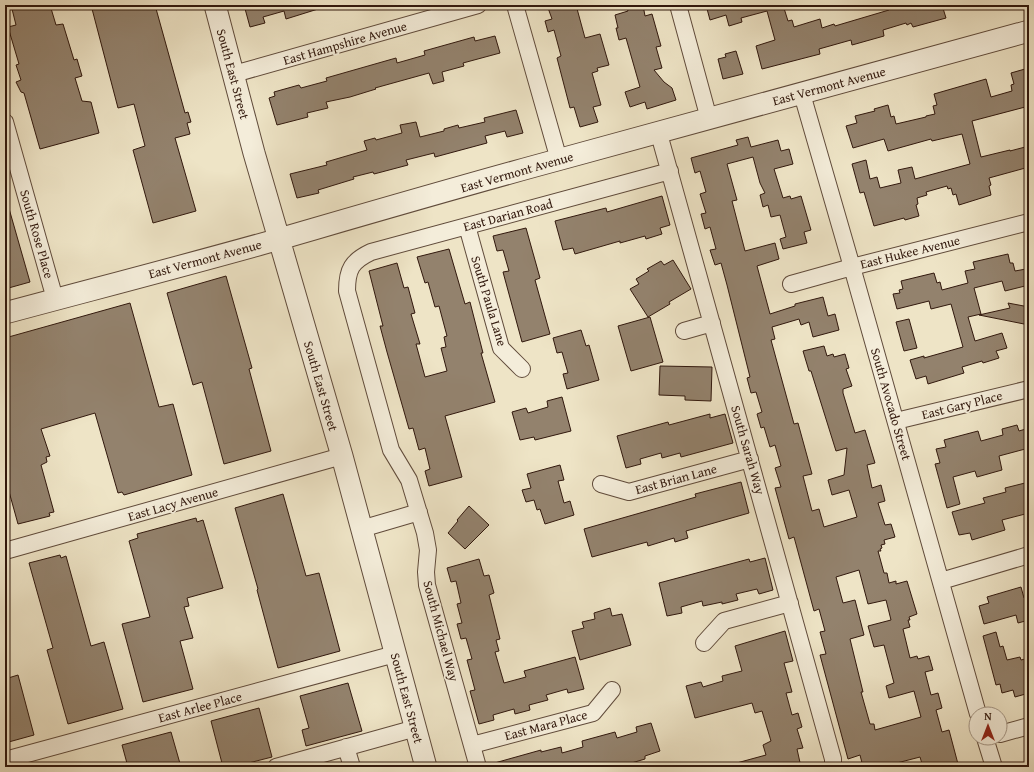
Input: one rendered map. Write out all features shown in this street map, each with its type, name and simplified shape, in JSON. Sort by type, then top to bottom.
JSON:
[{"type":"street","name":"South East Street","points":[[215,5],[254,153],[342,456],[426,767]]},
{"type":"street","name":"East Hampshire Avenue","points":[[234,74],[478,5]]},
{"type":"street","points":[[515,5],[559,160]]},
{"type":"street","points":[[678,5],[709,119]]},
{"type":"street","name":"East Vermont Avenue","points":[[5,313],[280,239],[559,160],[659,134],[1029,31]]},
{"type":"street","name":"South Avocado Street","points":[[802,94],[976,706]]},
{"type":"street","name":"South Rose Place","points":[[5,122],[55,299]]},
{"type":"street","name":"South Sarah Way","points":[[659,134],[790,602],[833,759],[833,767]]},
{"type":"street","name":"East Darian Road","points":[[350,267],[360,258],[372,252],[670,171]]},
{"type":"street","name":"East Hukee Avenue","points":[[791,284],[1029,222]]},
{"type":"street","name":"South Paula Lane","points":[[467,226],[501,348],[522,369]]},
{"type":"street","name":"South Michael Way","points":[[350,267],[347,279],[347,291],[391,450],[409,480],[425,533],[428,550],[426,572],[427,585],[478,767]]},
{"type":"street","points":[[684,331],[712,323]]},
{"type":"street","name":"East Gary Place","points":[[896,421],[1029,389]]},
{"type":"street","name":"East Lacy Avenue","points":[[5,551],[342,456]]},
{"type":"street","name":"East Brian Lane","points":[[601,484],[629,492],[750,459]]},
{"type":"street","points":[[361,529],[419,512]]},
{"type":"street","points":[[940,581],[1029,555]]},
{"type":"street","points":[[704,643],[724,621],[790,602]]},
{"type":"street","name":"East Arlee Place","points":[[5,760],[395,654]]},
{"type":"street","name":"East Mara Place","points":[[472,745],[593,713],[612,690]]},
{"type":"street","points":[[1008,732],[1029,726]]},
{"type":"street","points":[[276,767],[416,728]]},
{"type":"street","points":[[987,746],[994,767]]},
{"type":"street","points":[[346,747],[352,767]]},
{"type":"building","points":[[11,5],[50,5],[56,25],[63,24],[74,60],[77,59],[82,76],[75,78],[82,101],[91,102],[99,133],[40,149],[24,93],[21,92],[16,82],[21,80],[16,65],[19,64],[8,27],[16,25]]},
{"type":"building","points":[[91,5],[155,5],[185,113],[188,112],[191,122],[187,123],[190,134],[175,138],[196,211],[153,223],[133,150],[145,146],[134,104],[118,108]]},
{"type":"building","points":[[244,5],[318,5],[318,9],[286,19],[284,11],[263,17],[265,23],[250,27]]},
{"type":"building","points":[[547,5],[576,5],[585,38],[600,34],[609,65],[597,68],[598,71],[592,73],[601,105],[593,107],[598,122],[580,127],[574,107],[570,108],[557,58],[561,56],[554,30],[548,32],[545,21],[552,19]]},
{"type":"building","points":[[626,5],[643,5],[645,16],[652,14],[661,46],[656,47],[662,68],[654,70],[664,82],[672,88],[676,100],[647,109],[645,102],[630,107],[625,92],[640,87],[626,38],[619,40],[615,15],[628,11]]},
{"type":"building","points":[[706,5],[783,5],[788,21],[792,20],[794,27],[820,19],[822,28],[834,24],[835,26],[889,10],[887,5],[942,5],[946,18],[913,27],[911,23],[907,25],[906,23],[883,30],[884,36],[852,45],[851,40],[819,49],[820,54],[762,69],[756,46],[775,40],[767,11],[741,18],[742,22],[729,26],[726,15],[710,20]]},
{"type":"building","points":[[495,36],[500,53],[463,63],[464,66],[442,72],[444,81],[433,84],[429,73],[375,88],[376,89],[350,97],[326,102],[328,108],[307,113],[308,117],[277,125],[269,98],[275,96],[274,92],[299,85],[301,88],[327,81],[326,78],[396,58],[397,63],[425,55],[424,51],[474,37],[475,41]]},
{"type":"building","points":[[736,51],[743,74],[723,79],[718,59],[726,57],[725,54]]},
{"type":"building","points":[[1025,69],[1029,84],[1029,106],[972,121],[981,157],[1029,146],[1029,167],[989,178],[991,195],[959,205],[956,194],[953,195],[951,188],[948,189],[947,186],[926,192],[927,195],[917,198],[918,204],[916,205],[919,216],[905,220],[904,218],[874,226],[864,192],[860,193],[852,164],[866,160],[870,179],[877,177],[880,188],[901,183],[898,170],[912,167],[915,179],[970,164],[962,134],[932,141],[931,139],[888,151],[884,139],[853,148],[846,126],[857,123],[855,116],[875,111],[874,109],[888,105],[891,117],[894,116],[896,124],[926,117],[935,114],[933,106],[937,105],[934,94],[986,79],[991,97],[1012,91],[1011,85],[1014,84],[1011,73]]},
{"type":"building","points":[[516,110],[523,133],[507,137],[505,131],[485,136],[487,143],[435,157],[434,153],[406,160],[408,165],[374,174],[373,172],[353,177],[354,179],[318,190],[319,193],[297,198],[290,174],[327,165],[326,162],[367,150],[364,141],[375,138],[376,140],[402,133],[400,125],[416,122],[420,137],[444,131],[444,129],[458,125],[459,128],[485,122],[484,118]]},
{"type":"building","points":[[748,137],[751,147],[778,140],[781,151],[789,149],[793,164],[774,169],[783,198],[790,196],[791,199],[801,196],[811,230],[804,232],[807,243],[783,249],[780,239],[786,237],[780,215],[771,217],[768,205],[763,207],[760,195],[765,193],[760,183],[753,157],[727,164],[737,200],[732,201],[745,251],[775,243],[779,259],[757,266],[770,314],[795,306],[795,304],[823,297],[828,316],[835,314],[839,330],[813,337],[809,322],[801,325],[799,319],[772,327],[775,339],[771,340],[794,424],[798,423],[812,474],[803,476],[812,511],[819,509],[824,527],[857,517],[849,490],[832,495],[828,480],[844,475],[847,448],[836,451],[811,371],[809,371],[803,351],[824,346],[827,356],[833,354],[834,357],[845,354],[849,368],[846,369],[852,386],[843,389],[843,393],[855,433],[865,430],[875,463],[867,465],[872,488],[881,485],[885,501],[878,503],[885,525],[891,524],[895,537],[884,540],[885,544],[881,545],[881,551],[878,551],[884,573],[887,573],[889,583],[896,581],[896,584],[907,581],[917,614],[909,617],[910,620],[908,620],[910,627],[903,629],[910,658],[917,656],[918,659],[929,656],[933,670],[925,672],[931,695],[938,693],[942,708],[936,710],[942,732],[949,730],[958,764],[948,767],[923,767],[920,757],[893,764],[894,767],[863,767],[860,755],[848,759],[820,655],[826,654],[820,632],[825,631],[819,609],[814,611],[794,537],[789,539],[775,488],[781,487],[775,468],[781,466],[775,445],[770,447],[764,427],[761,428],[757,414],[762,412],[756,392],[751,393],[747,378],[750,377],[721,263],[715,265],[710,250],[716,249],[710,227],[705,229],[701,214],[706,213],[700,194],[706,192],[700,171],[695,173],[691,158],[738,145],[736,140]],"holes":[[[859,570],[868,604],[886,600],[891,620],[868,626],[874,647],[884,645],[894,683],[886,686],[889,698],[914,691],[921,717],[875,730],[874,724],[870,724],[861,692],[863,692],[850,639],[864,635],[855,600],[843,603],[836,577]]]},
{"type":"building","points":[[662,196],[670,225],[660,228],[662,234],[646,239],[645,236],[620,243],[620,241],[575,254],[573,248],[563,250],[555,221],[606,208],[607,212]]},
{"type":"building","points":[[5,205],[8,205],[30,282],[5,289]]},
{"type":"building","points":[[526,228],[540,278],[535,280],[550,334],[522,342],[503,272],[509,271],[503,250],[497,251],[493,236]]},
{"type":"building","points":[[449,249],[465,304],[470,302],[483,353],[481,353],[495,402],[445,416],[462,477],[429,486],[425,471],[430,469],[425,448],[419,450],[413,428],[409,429],[380,326],[383,326],[369,271],[397,263],[404,288],[408,287],[415,313],[411,314],[420,344],[416,344],[425,377],[447,371],[441,348],[446,347],[444,337],[447,336],[439,306],[435,307],[428,282],[425,283],[417,257]]},
{"type":"building","points":[[1008,254],[1010,263],[1013,263],[1015,271],[1026,269],[1029,285],[1005,291],[1002,281],[974,288],[981,314],[968,317],[975,341],[1002,333],[1007,348],[996,351],[999,358],[962,367],[964,373],[928,384],[926,376],[916,379],[910,360],[924,356],[924,358],[963,347],[951,304],[931,309],[929,301],[897,309],[893,294],[900,293],[899,290],[903,289],[901,281],[934,273],[937,283],[940,282],[942,290],[968,283],[965,271],[975,269],[973,262]]},
{"type":"building","points":[[673,260],[691,289],[648,317],[630,289],[639,284],[636,279],[649,271],[647,269],[661,261],[664,265]]},
{"type":"building","points":[[226,276],[252,368],[249,369],[271,451],[224,464],[202,382],[193,385],[167,293]]},
{"type":"building","points":[[130,303],[159,407],[173,404],[192,475],[124,495],[122,492],[118,493],[95,413],[41,429],[50,456],[46,457],[47,462],[41,465],[54,512],[49,513],[50,516],[18,524],[5,477],[5,338]]},
{"type":"building","points":[[1008,303],[1029,307],[1029,325],[979,315],[1010,308]]},
{"type":"building","points":[[650,317],[663,362],[631,371],[618,326]]},
{"type":"building","points":[[909,319],[917,348],[904,351],[896,322]]},
{"type":"building","points":[[581,330],[586,346],[589,345],[599,380],[567,389],[563,374],[568,373],[562,352],[557,353],[553,338]]},
{"type":"building","points":[[660,366],[712,367],[711,401],[685,400],[685,396],[659,395]]},
{"type":"building","points":[[562,397],[571,431],[535,440],[534,437],[520,440],[512,412],[526,408],[528,413],[548,407],[547,401]]},
{"type":"building","points":[[710,414],[710,418],[725,414],[733,443],[681,457],[680,453],[662,458],[661,453],[640,459],[641,464],[626,468],[617,436],[668,422],[669,425]]},
{"type":"building","points":[[1017,425],[1019,431],[1029,428],[1029,448],[999,456],[1002,470],[977,477],[975,471],[953,477],[960,504],[947,508],[935,464],[940,463],[936,449],[946,447],[944,440],[978,431],[981,441],[1003,435],[1002,429]]},
{"type":"building","points":[[560,465],[564,480],[558,481],[564,503],[570,501],[574,515],[545,524],[540,509],[537,510],[534,500],[526,502],[522,490],[531,488],[527,474]]},
{"type":"building","points":[[741,482],[749,513],[686,531],[688,538],[675,542],[674,538],[648,546],[647,542],[592,557],[584,529],[696,497],[695,494]]},
{"type":"building","points":[[1029,482],[1029,513],[1002,520],[1005,530],[972,540],[970,533],[959,535],[952,512],[985,503],[983,498],[1006,492],[1005,488]]},
{"type":"building","points":[[283,494],[306,576],[319,573],[340,651],[278,668],[235,508]]},
{"type":"building","points":[[469,506],[489,525],[465,549],[448,533]]},
{"type":"building","points":[[196,518],[197,522],[203,520],[223,588],[187,598],[189,606],[184,607],[193,638],[180,641],[193,689],[143,702],[122,624],[150,617],[129,541],[138,538],[137,534]]},
{"type":"building","points":[[60,555],[61,558],[66,556],[91,646],[104,642],[123,709],[68,724],[47,650],[53,648],[29,563]]},
{"type":"building","points":[[765,558],[773,590],[759,594],[757,589],[736,594],[738,600],[722,604],[722,602],[703,606],[702,601],[681,607],[682,613],[667,616],[659,583],[749,559],[750,562]]},
{"type":"building","points":[[479,559],[484,576],[489,575],[494,593],[489,595],[500,639],[496,640],[499,651],[495,652],[504,683],[526,677],[524,671],[575,657],[584,689],[568,693],[567,689],[546,695],[548,700],[529,705],[530,710],[515,714],[514,709],[493,715],[494,720],[479,724],[470,691],[475,690],[467,660],[472,659],[466,638],[461,639],[457,624],[462,623],[457,604],[461,603],[456,581],[451,582],[447,568]]},
{"type":"building","points":[[1021,587],[1024,598],[1027,597],[1029,605],[1029,620],[1018,623],[1016,615],[984,624],[979,606],[989,603],[987,597]]},
{"type":"building","points":[[610,608],[612,616],[622,614],[631,645],[580,660],[572,631],[584,628],[582,622],[595,619],[594,613]]},
{"type":"building","points":[[785,631],[793,661],[784,663],[792,692],[786,693],[792,715],[798,713],[802,727],[797,729],[803,748],[797,749],[801,767],[734,767],[733,764],[766,755],[763,745],[771,741],[762,711],[755,713],[752,703],[695,718],[686,686],[701,682],[703,687],[723,681],[722,676],[742,671],[735,646]]},
{"type":"building","points":[[996,632],[1000,647],[1003,646],[1007,660],[1020,657],[1021,660],[1029,658],[1029,693],[1015,697],[1013,690],[1002,693],[1000,684],[996,685],[983,636]]},
{"type":"building","points":[[18,675],[34,735],[5,743],[5,679]]},
{"type":"building","points":[[348,683],[362,731],[306,746],[302,730],[309,728],[300,696]]},
{"type":"building","points":[[259,708],[272,757],[233,767],[223,767],[211,721]]},
{"type":"building","points":[[651,723],[660,751],[645,756],[645,759],[618,767],[491,767],[491,764],[541,750],[541,752],[561,747],[562,753],[583,747],[582,741],[615,732],[617,738],[637,732],[636,727]]},
{"type":"building","points":[[171,732],[181,767],[128,767],[122,745]]}]
